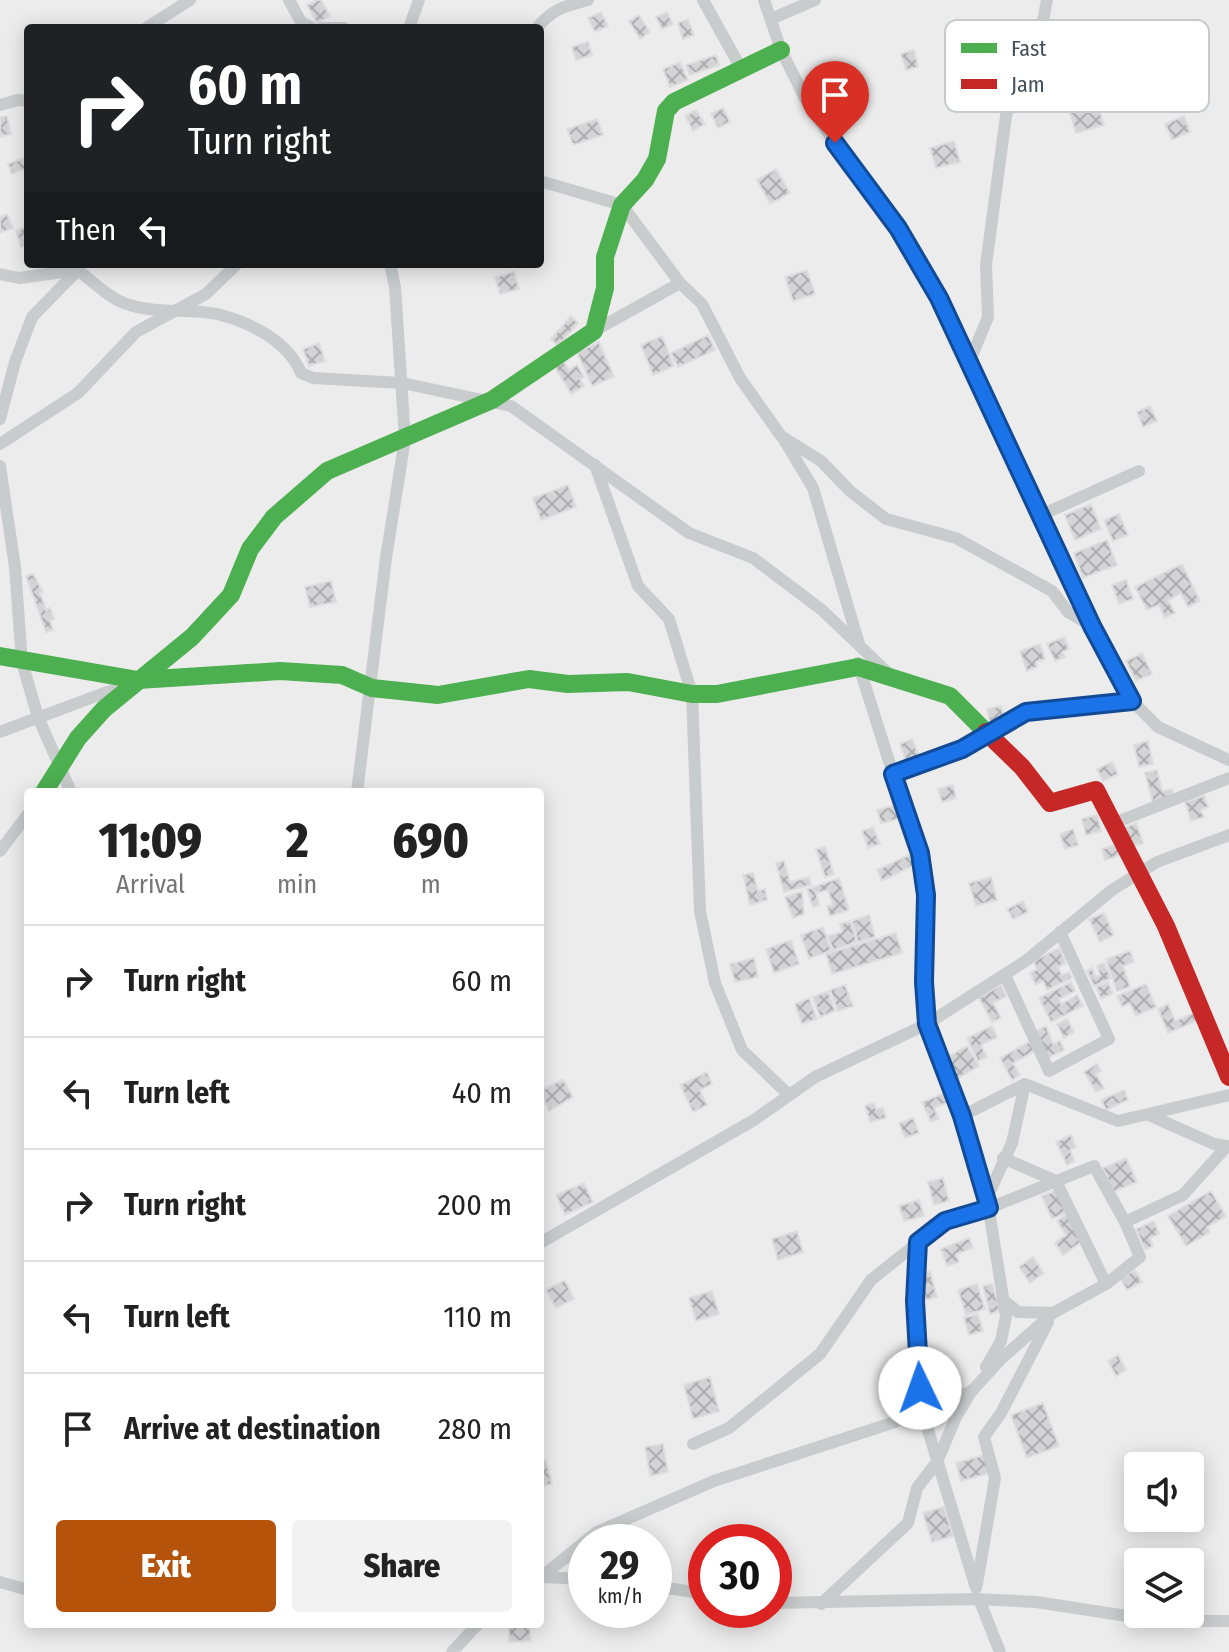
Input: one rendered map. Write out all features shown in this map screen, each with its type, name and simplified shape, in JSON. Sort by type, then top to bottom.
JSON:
[{"type":"street","points":[[152,24],[190,0]]},
{"type":"street","points":[[289,0],[305,24]]},
{"type":"street","points":[[410,24],[419,0]]},
{"type":"street","points":[[540,0],[547,14]]},
{"type":"street","points":[[540,24],[547,14],[588,0]]},
{"type":"street","points":[[703,0],[742,70]]},
{"type":"street","points":[[764,0],[781,50],[806,100],[864,186],[898,228],[939,298],[1039,516],[1132,701],[1158,727],[1229,760]]},
{"type":"street","points":[[771,19],[815,0]]},
{"type":"street","points":[[1043,20],[1047,0]]},
{"type":"street","points":[[594,331],[605,288],[605,257],[622,205],[645,180],[657,159],[666,111],[674,102],[781,50]]},
{"type":"street","points":[[0,105],[24,98]]},
{"type":"street","points":[[969,363],[988,317],[986,265],[1007,112]]},
{"type":"street","points":[[544,182],[622,205],[680,283],[702,304],[740,378],[813,488],[860,645],[858,667],[920,853],[926,895],[924,982],[927,1024],[962,1116],[988,1203],[1006,1316],[1001,1341],[956,1417],[937,1462],[917,1488],[908,1523],[821,1604]]},
{"type":"street","points":[[0,274],[19,278],[73,268]]},
{"type":"street","points":[[0,419],[15,362],[32,317],[77,268]]},
{"type":"street","points":[[79,268],[128,305],[174,313],[215,314],[249,326],[283,345],[296,359],[301,373],[313,378],[402,383],[511,406],[689,533],[753,558],[822,610],[879,666],[898,680]]},
{"type":"street","points":[[0,444],[78,393],[136,332],[206,294],[233,268]]},
{"type":"street","points":[[358,788],[386,558],[405,439],[390,268]]},
{"type":"street","points":[[47,788],[78,738],[104,709],[192,637],[231,595],[250,549],[274,517],[327,471],[487,403],[594,331],[680,283]]},
{"type":"street","points":[[781,436],[821,461],[850,491],[886,519],[956,538],[1052,591],[1068,612],[1092,626]]},
{"type":"street","points":[[595,465],[638,586],[669,619],[692,694],[700,911],[715,983],[742,1050],[789,1095]]},
{"type":"street","points":[[0,466],[15,567],[22,662],[38,717],[70,788]]},
{"type":"street","points":[[1039,516],[1139,471]]},
{"type":"street","points":[[0,656],[138,680],[280,671],[342,675],[372,688],[438,695],[529,679],[568,684],[628,682],[692,694],[717,694],[858,667],[950,696],[1022,767],[1050,803],[1096,790],[1126,854],[1141,874],[1229,1077]]},
{"type":"street","points":[[0,732],[138,680]]},
{"type":"street","points":[[893,774],[988,736],[1026,712],[1132,701]]},
{"type":"street","points":[[1114,823],[1229,778]]},
{"type":"street","points":[[0,851],[24,819]]},
{"type":"street","points":[[544,1241],[754,1120],[815,1077],[927,1024],[1005,975],[1112,890],[1157,862],[1229,835]]},
{"type":"street","points":[[1005,975],[1049,1071],[1109,1039],[1060,932]]},
{"type":"street","points":[[962,1116],[1025,1084],[1118,1121],[1229,1095]]},
{"type":"street","points":[[988,1203],[1003,1158],[1012,1143],[1025,1084]]},
{"type":"street","points":[[1125,1222],[1183,1195],[1227,1146],[1214,1144],[1149,1115]]},
{"type":"street","points":[[1003,1158],[1056,1181],[1106,1284]]},
{"type":"street","points":[[544,1575],[597,1532],[714,1481],[895,1422],[921,1407],[971,1392],[1001,1359],[1053,1313],[1106,1284],[1140,1257],[1125,1222],[1094,1166],[945,1221],[871,1280],[820,1354],[729,1428],[693,1444]]},
{"type":"street","points":[[918,1242],[915,1301],[921,1407],[977,1595],[1000,1652]]},
{"type":"street","points":[[1002,1299],[1018,1312],[1053,1313]]},
{"type":"street","points":[[977,1595],[995,1478],[984,1437],[1001,1413],[1053,1313]]},
{"type":"street","points":[[544,1577],[568,1578]]},
{"type":"street","points":[[0,1582],[24,1589]]},
{"type":"street","points":[[792,1603],[977,1595],[1160,1621],[1229,1621]]},
{"type":"street","points":[[452,1652],[474,1628]]},
{"type":"building","points":[[321,0],[330,16],[317,23],[307,5]]},
{"type":"building","points":[[601,12],[608,26],[595,32],[588,18]]},
{"type":"building","points":[[667,12],[673,24],[662,29],[656,17]]},
{"type":"building","points":[[639,15],[650,32],[640,39],[629,21]]},
{"type":"building","points":[[688,19],[694,35],[683,39],[678,23]]},
{"type":"building","points":[[588,42],[592,55],[576,60],[572,47]]},
{"type":"building","points":[[914,50],[918,67],[906,70],[901,54]]},
{"type":"building","points":[[716,55],[719,65],[690,75],[686,65]]},
{"type":"building","points":[[680,62],[688,80],[670,87],[663,69]]},
{"type":"building","points":[[723,108],[730,122],[718,128],[711,114]]},
{"type":"building","points":[[696,110],[705,124],[693,131],[685,116]]},
{"type":"building","points":[[1070,112],[1100,112],[1104,125],[1076,133]]},
{"type":"building","points":[[7,116],[11,134],[0,137],[0,117]]},
{"type":"building","points":[[1184,116],[1190,132],[1172,140],[1165,124]]},
{"type":"building","points":[[597,119],[603,135],[573,145],[567,129]]},
{"type":"building","points":[[954,141],[960,162],[936,168],[930,148]]},
{"type":"building","points":[[23,158],[24,169],[12,174],[8,164]]},
{"type":"building","points":[[776,169],[790,193],[770,204],[757,180]]},
{"type":"building","points":[[7,214],[13,228],[0,233],[0,217]]},
{"type":"building","points":[[24,228],[24,246],[21,247],[16,231]]},
{"type":"building","points":[[807,270],[815,294],[793,301],[785,277]]},
{"type":"building","points":[[514,272],[519,289],[500,294],[495,277]]},
{"type":"building","points":[[571,316],[578,323],[558,346],[551,339]]},
{"type":"building","points":[[708,335],[715,350],[678,367],[671,353]]},
{"type":"building","points":[[662,336],[674,366],[653,375],[641,345]]},
{"type":"building","points":[[599,342],[614,377],[592,386],[577,352]]},
{"type":"building","points":[[319,343],[325,361],[309,366],[303,349]]},
{"type":"building","points":[[561,357],[569,370],[577,365],[584,377],[580,379],[584,386],[571,394],[552,362]]},
{"type":"building","points":[[1150,406],[1157,421],[1143,427],[1137,412]]},
{"type":"building","points":[[568,485],[576,507],[541,520],[533,498]]},
{"type":"building","points":[[1091,504],[1101,529],[1075,540],[1065,515]]},
{"type":"building","points":[[1119,514],[1128,535],[1113,541],[1104,520]]},
{"type":"building","points":[[1107,540],[1117,565],[1083,578],[1074,553]]},
{"type":"building","points":[[1182,564],[1200,601],[1188,607],[1181,593],[1168,600],[1175,613],[1165,618],[1159,605],[1147,610],[1135,587]]},
{"type":"building","points":[[33,574],[43,592],[40,593],[46,610],[50,608],[54,619],[50,621],[53,630],[46,632],[26,576]]},
{"type":"building","points":[[1126,580],[1133,599],[1119,604],[1112,585]]},
{"type":"building","points":[[331,581],[336,602],[310,607],[305,587]]},
{"type":"building","points":[[1064,637],[1069,649],[1062,652],[1065,657],[1055,661],[1047,644]]},
{"type":"building","points":[[1040,644],[1045,659],[1036,662],[1037,667],[1027,671],[1020,651]]},
{"type":"building","points":[[1142,653],[1152,674],[1136,681],[1126,661]]},
{"type":"building","points":[[1001,706],[1004,718],[990,722],[987,709]]},
{"type":"building","points":[[912,739],[919,756],[906,761],[900,744]]},
{"type":"building","points":[[1148,741],[1153,764],[1139,767],[1134,745]]},
{"type":"building","points":[[1112,762],[1118,774],[1103,781],[1097,769]]},
{"type":"building","points":[[1157,770],[1162,791],[1172,789],[1174,797],[1153,803],[1145,773]]},
{"type":"building","points":[[953,785],[956,798],[942,802],[938,789]]},
{"type":"building","points":[[1204,796],[1208,807],[1201,810],[1204,817],[1191,821],[1185,802]]},
{"type":"building","points":[[900,804],[903,818],[881,823],[877,810]]},
{"type":"building","points":[[1097,815],[1101,831],[1086,835],[1082,819]]},
{"type":"building","points":[[1136,823],[1143,843],[1128,848],[1121,829]]},
{"type":"building","points":[[873,827],[880,844],[868,848],[862,831]]},
{"type":"building","points":[[1073,829],[1078,845],[1065,849],[1060,834]]},
{"type":"building","points":[[1118,844],[1121,855],[1105,860],[1102,849]]},
{"type":"building","points":[[825,847],[834,874],[825,877],[816,849]]},
{"type":"building","points":[[913,853],[918,863],[882,881],[877,870]]},
{"type":"building","points":[[784,861],[790,882],[809,877],[811,885],[784,892],[776,863]]},
{"type":"building","points":[[753,873],[758,891],[765,889],[767,900],[750,905],[743,875]]},
{"type":"building","points":[[991,877],[997,900],[976,906],[969,883]]},
{"type":"building","points":[[839,878],[849,910],[830,916],[827,906],[833,905],[828,890],[816,893],[819,905],[813,907],[807,889]]},
{"type":"building","points":[[802,891],[804,914],[793,918],[785,897]]},
{"type":"building","points":[[1023,901],[1028,912],[1013,919],[1007,909]]},
{"type":"building","points":[[1104,913],[1114,935],[1100,942],[1089,919]]},
{"type":"building","points":[[869,915],[875,937],[858,942],[852,921]]},
{"type":"building","points":[[850,921],[857,942],[833,950],[828,936],[842,932],[840,924]]},
{"type":"building","points":[[823,927],[831,951],[809,958],[801,935]]},
{"type":"building","points":[[896,933],[902,953],[832,974],[826,954]]},
{"type":"building","points":[[791,940],[799,964],[774,973],[766,949]]},
{"type":"building","points":[[1059,948],[1066,963],[1058,967],[1062,975],[1069,972],[1072,978],[1047,990],[1043,981],[1036,985],[1030,973],[1037,969],[1033,961]]},
{"type":"building","points":[[1130,951],[1134,962],[1123,966],[1130,987],[1117,991],[1106,959]]},
{"type":"building","points":[[754,958],[758,977],[735,982],[730,964]]},
{"type":"building","points":[[1104,963],[1111,978],[1094,986],[1087,971],[1092,968],[1096,977],[1100,975],[1097,966]]},
{"type":"building","points":[[1071,982],[1075,991],[1059,999],[1061,1004],[1077,995],[1083,1006],[1051,1022],[1039,998]]},
{"type":"building","points":[[1108,982],[1113,993],[1101,999],[1096,987]]},
{"type":"building","points":[[1146,984],[1156,1007],[1136,1016],[1130,1003],[1122,1007],[1117,996]]},
{"type":"building","points":[[845,985],[853,1006],[838,1011],[830,990]]},
{"type":"building","points":[[1001,985],[1006,996],[993,1003],[1001,1018],[992,1022],[979,998]]},
{"type":"building","points":[[828,991],[835,1011],[820,1017],[813,997]]},
{"type":"building","points":[[809,998],[817,1019],[802,1024],[795,1004]]},
{"type":"building","points":[[1168,1004],[1175,1021],[1196,1012],[1199,1020],[1168,1033],[1158,1009]]},
{"type":"building","points":[[1067,1019],[1074,1032],[1064,1038],[1057,1024]]},
{"type":"building","points":[[992,1026],[997,1037],[981,1045],[987,1057],[978,1061],[967,1038]]},
{"type":"building","points":[[1046,1026],[1053,1044],[1060,1041],[1064,1050],[1048,1058],[1036,1031]]},
{"type":"building","points":[[1029,1042],[1035,1051],[1013,1063],[1020,1075],[1012,1080],[1000,1058]]},
{"type":"building","points":[[967,1046],[979,1066],[955,1080],[944,1059]]},
{"type":"building","points":[[1097,1064],[1101,1071],[1096,1074],[1104,1088],[1096,1092],[1084,1072]]},
{"type":"building","points":[[707,1072],[712,1084],[700,1090],[707,1105],[693,1112],[680,1085]]},
{"type":"building","points":[[563,1079],[573,1097],[549,1111],[544,1100],[544,1089]]},
{"type":"building","points":[[1124,1090],[1128,1100],[1106,1110],[1101,1100]]},
{"type":"building","points":[[947,1092],[951,1101],[934,1108],[939,1119],[931,1122],[922,1102]]},
{"type":"building","points":[[874,1103],[876,1109],[883,1108],[886,1118],[870,1122],[865,1106]]},
{"type":"building","points":[[913,1118],[919,1133],[905,1138],[899,1123]]},
{"type":"building","points":[[1071,1135],[1076,1147],[1070,1150],[1075,1161],[1067,1165],[1056,1142]]},
{"type":"building","points":[[1126,1158],[1137,1182],[1113,1192],[1103,1168]]},
{"type":"building","points":[[943,1178],[949,1201],[934,1205],[928,1182]]},
{"type":"building","points":[[584,1183],[593,1202],[565,1215],[556,1195]]},
{"type":"building","points":[[1059,1189],[1068,1212],[1052,1219],[1042,1196]]},
{"type":"building","points":[[1211,1191],[1226,1216],[1207,1227],[1210,1232],[1186,1246],[1168,1216]]},
{"type":"building","points":[[919,1200],[924,1216],[904,1221],[899,1206]]},
{"type":"building","points":[[1067,1214],[1084,1240],[1063,1255],[1055,1243],[1066,1235],[1057,1221]]},
{"type":"building","points":[[1154,1221],[1159,1234],[1150,1238],[1153,1246],[1145,1250],[1136,1229]]},
{"type":"building","points":[[797,1231],[803,1252],[778,1260],[772,1239]]},
{"type":"building","points":[[969,1238],[973,1248],[956,1254],[959,1262],[947,1266],[941,1249]]},
{"type":"building","points":[[1033,1257],[1044,1273],[1030,1283],[1019,1267]]},
{"type":"building","points":[[1135,1270],[1142,1282],[1127,1290],[1120,1278]]},
{"type":"building","points":[[930,1271],[937,1297],[926,1300],[919,1274]]},
{"type":"building","points":[[565,1280],[574,1299],[556,1308],[546,1290]]},
{"type":"building","points":[[977,1284],[985,1309],[966,1315],[958,1290]]},
{"type":"building","points":[[992,1284],[1000,1311],[990,1314],[983,1286]]},
{"type":"building","points":[[712,1291],[719,1314],[696,1321],[689,1298]]},
{"type":"building","points":[[978,1314],[983,1331],[969,1335],[964,1318]]},
{"type":"building","points":[[1118,1355],[1126,1370],[1116,1376],[1108,1361]]},
{"type":"building","points":[[710,1377],[719,1411],[693,1419],[684,1385]]},
{"type":"building","points":[[1043,1403],[1059,1446],[1027,1458],[1011,1415]]},
{"type":"building","points":[[663,1444],[668,1472],[650,1476],[645,1447]]},
{"type":"building","points":[[984,1455],[990,1473],[961,1481],[956,1463]]},
{"type":"building","points":[[544,1460],[552,1484],[544,1486]]},
{"type":"building","points":[[944,1507],[953,1536],[932,1542],[923,1513]]},
{"type":"building","points":[[509,1628],[530,1628],[530,1641],[509,1642]]},
{"type":"traffic: fast","points":[[47,788],[78,738],[104,709],[192,637],[231,595],[250,549],[274,517],[327,471],[492,400],[594,331],[605,288],[605,257],[622,205],[645,180],[657,159],[666,111],[674,102],[781,50]]},
{"type":"traffic: fast","points":[[0,656],[138,680],[280,671],[342,675],[372,688],[438,695],[529,679],[568,684],[628,682],[692,694],[717,694],[858,667],[950,696],[986,732]]},
{"type":"traffic: jam","points":[[986,732],[1022,767],[1050,803],[1096,790],[1166,926],[1229,1077]]},
{"type":"route","points":[[835,143],[898,228],[939,298],[975,381],[1092,626],[1132,701],[1026,712],[962,749],[932,757],[893,774],[920,853],[926,895],[924,982],[927,1024],[962,1116],[989,1208],[945,1221],[918,1242],[915,1301],[920,1388]]}]
